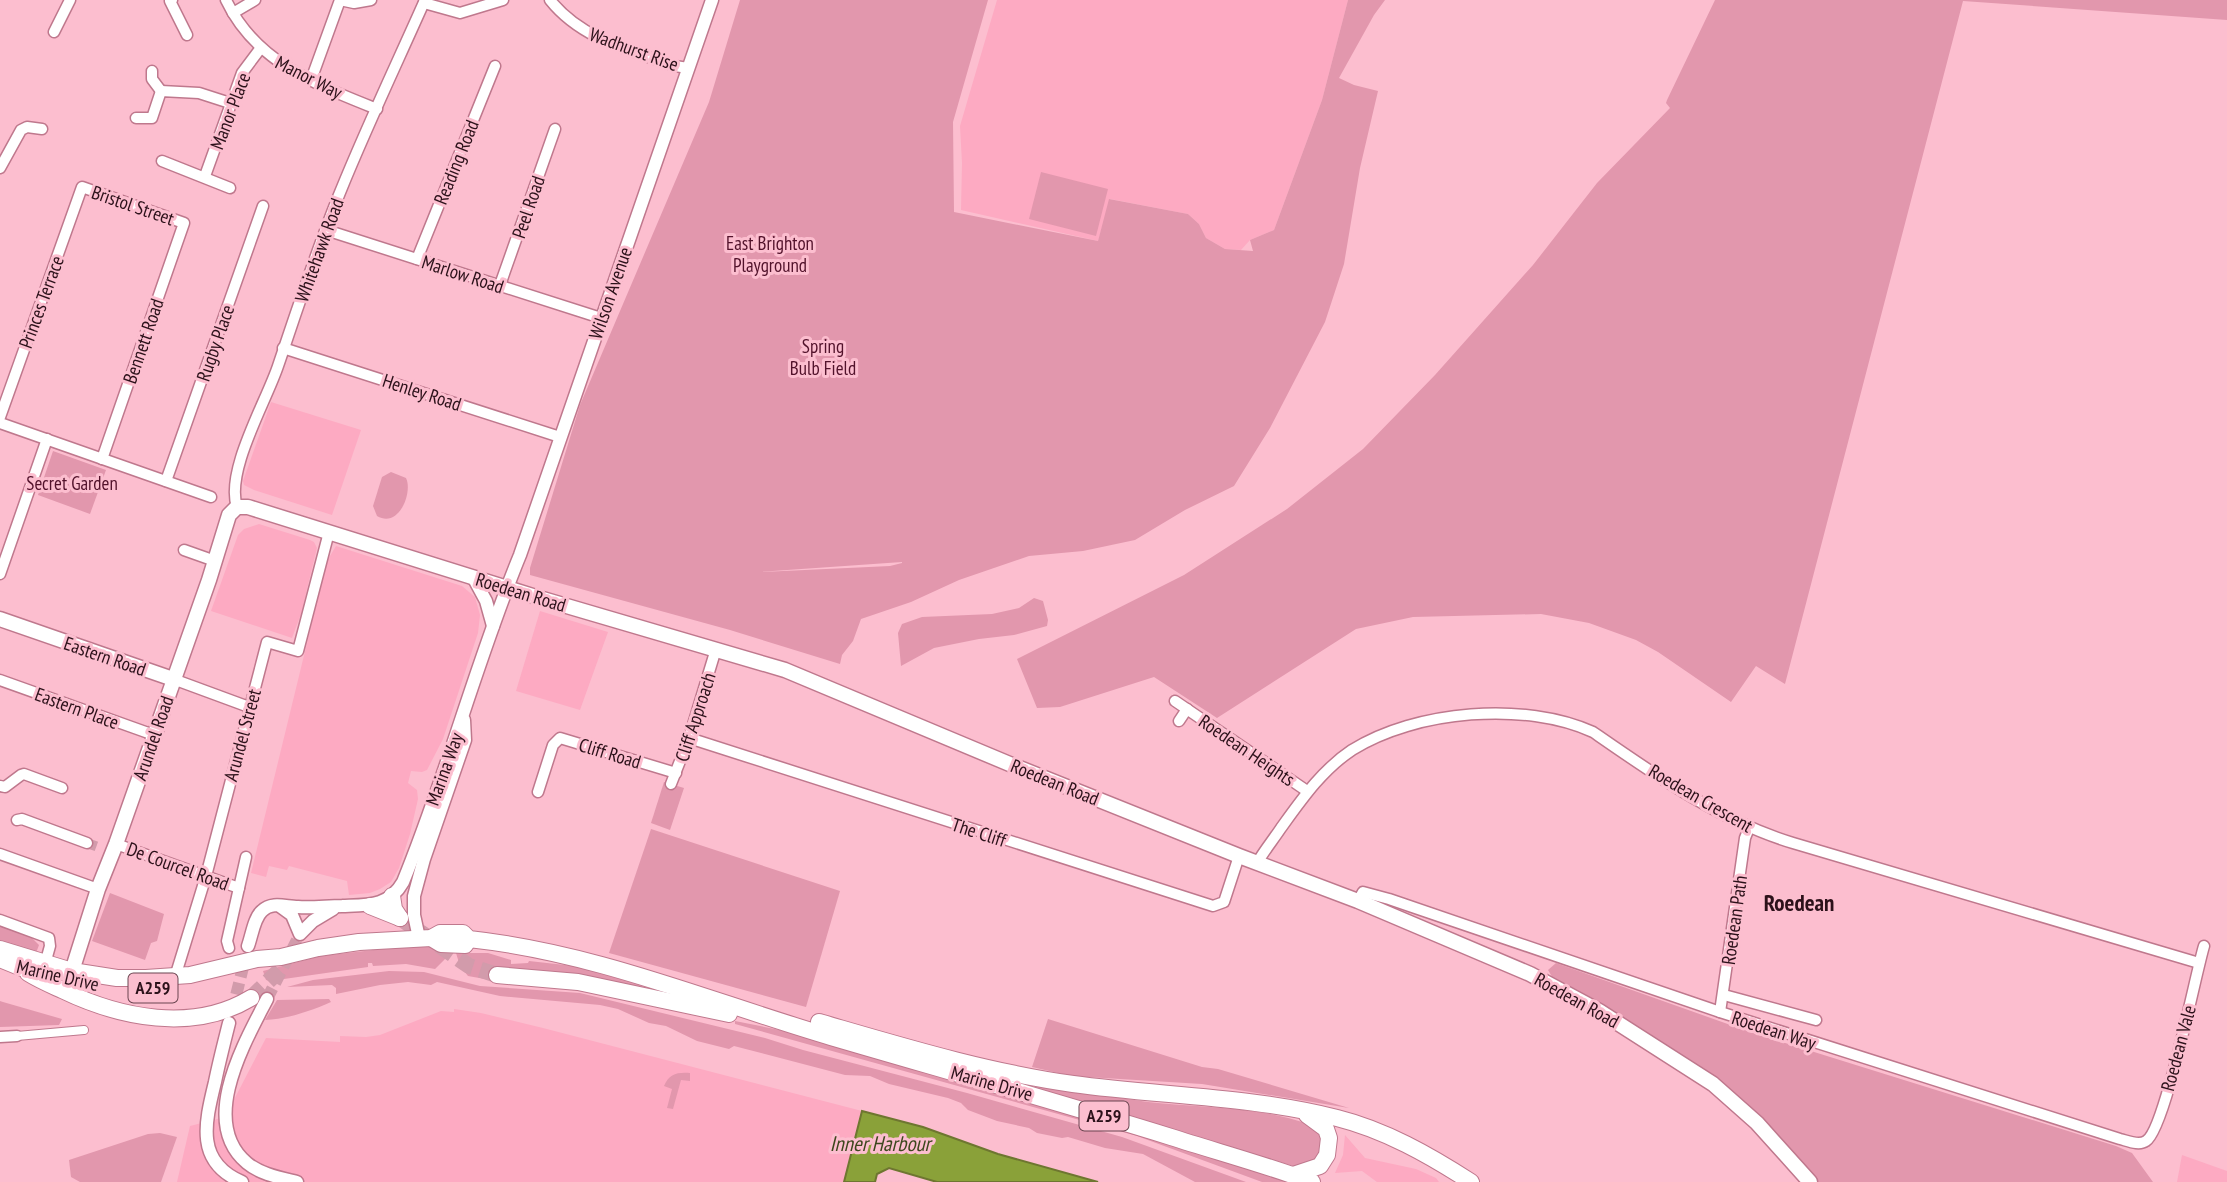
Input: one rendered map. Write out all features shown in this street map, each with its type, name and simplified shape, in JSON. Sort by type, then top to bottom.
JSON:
[{"type":"main road","name":"Roedean Road","points":[[237,507],[248,506],[473,577],[785,670],[1012,765],[1358,901],[1530,974],[1565,991],[1675,1058],[1725,1093],[1757,1123],[1810,1182]]},
{"type":"main road","name":"Arundel Road","points":[[72,971],[110,848],[154,735],[229,515],[237,507]]},
{"type":"main road","name":"Eastern Road","points":[[0,619],[173,679]]},
{"type":"main road","points":[[370,906],[400,918],[394,909],[392,896]]},
{"type":"main road","name":"Marine Drive","points":[[72,971],[117,978],[175,977],[318,948],[359,942],[425,938],[441,944],[464,945],[469,939],[545,950],[692,990],[719,1002],[1109,1118],[1312,1182]]},
{"type":"main road","name":"A259","points":[[0,949],[72,971]]},
{"type":"main road","name":"Marine Drive","points":[[0,960],[22,968],[102,986],[150,988],[224,978],[260,968],[281,957]]},
{"type":"main road","points":[[22,968],[96,1006],[139,1016],[203,1016],[259,998]]},
{"type":"main road","points":[[497,975],[578,982],[824,1034]]},
{"type":"main road","name":"Marine Drive","points":[[692,990],[724,993],[916,1049],[1029,1077],[1073,1084],[1220,1098],[1338,1118],[1388,1136],[1434,1159],[1471,1182]]},
{"type":"main road","name":"Marine Drive","points":[[1293,1174],[1320,1166],[1329,1146],[1326,1129],[1321,1123],[1299,1110]]},
{"type":"street","points":[[54,32],[70,0]]},
{"type":"street","points":[[172,0],[187,35]]},
{"type":"street","name":"Manor Way","points":[[226,0],[260,49],[282,66],[377,109]]},
{"type":"street","points":[[233,13],[256,0]]},
{"type":"street","points":[[311,80],[340,0],[354,3],[371,0]]},
{"type":"street","points":[[425,2],[460,13],[503,0]]},
{"type":"street","name":"Wadhurst Rise","points":[[550,0],[571,23],[590,35],[663,62],[688,68]]},
{"type":"street","name":"Wilson Avenue","points":[[508,587],[712,0]]},
{"type":"street","name":"Whitehawk Road","points":[[237,507],[233,487],[235,480],[340,191],[425,2]]},
{"type":"street","name":"Manor Place","points":[[205,176],[242,73],[260,49]]},
{"type":"street","name":"Reading Road","points":[[418,259],[495,66]]},
{"type":"street","points":[[152,71],[152,79],[161,91]]},
{"type":"street","points":[[161,91],[192,92],[230,103]]},
{"type":"street","points":[[152,131],[152,118],[161,91]]},
{"type":"street","points":[[136,118],[152,118]]},
{"type":"street","points":[[0,167],[26,124],[41,129]]},
{"type":"street","name":"Peel Road","points":[[500,285],[555,130]]},
{"type":"street","points":[[162,161],[230,188]]},
{"type":"street","name":"Bristol Street","points":[[82,187],[184,223]]},
{"type":"street","name":"Princes Terrace","points":[[0,417],[82,187]]},
{"type":"street","name":"Rugby Place","points":[[166,481],[263,206]]},
{"type":"street","name":"Bennett Road","points":[[102,458],[184,223]]},
{"type":"street","name":"Marlow Road","points":[[326,230],[601,318]]},
{"type":"street","name":"Henley Road","points":[[283,348],[560,436]]},
{"type":"street","points":[[0,423],[211,497]]},
{"type":"street","points":[[0,574],[47,439]]},
{"type":"street","name":"Arundel Street","points":[[175,977],[206,877],[267,642],[298,651],[329,532]]},
{"type":"street","points":[[184,550],[215,561]]},
{"type":"street","points":[[473,577],[483,594],[494,626]]},
{"type":"street","name":"Marina Way","points":[[392,896],[405,877],[508,587]]},
{"type":"street","name":"Cliff Approach","points":[[674,779],[716,649]]},
{"type":"street","name":"Eastern Road","points":[[173,679],[249,707]]},
{"type":"street","name":"Eastern Place","points":[[0,680],[154,735]]},
{"type":"street","name":"Roedean Heights","points":[[1175,701],[1307,791]]},
{"type":"street","name":"Roedean Heights","points":[[1179,721],[1186,709]]},
{"type":"street","name":"Roedean Crescent","points":[[1258,863],[1307,791],[1353,750],[1397,730],[1442,719],[1535,715],[1559,719],[1593,732],[1713,809],[1749,828],[2199,963]]},
{"type":"street","points":[[425,938],[414,915],[414,896],[465,740],[463,716]]},
{"type":"street","name":"Cliff Road","points":[[538,792],[553,745],[561,738],[674,779]]},
{"type":"street","name":"The Cliff","points":[[689,738],[1213,906],[1224,902],[1239,856]]},
{"type":"street","points":[[0,786],[8,786],[20,770],[62,788]]},
{"type":"street","points":[[17,820],[22,819],[87,843]]},
{"type":"street","name":"Roedean Path","points":[[1720,1012],[1745,838],[1749,828]]},
{"type":"street","name":"De Courcel Road","points":[[110,848],[239,888]]},
{"type":"street","points":[[0,854],[98,889]]},
{"type":"street","points":[[229,948],[227,941],[246,857]]},
{"type":"street","name":"Roedean Way","points":[[1358,901],[1363,892],[1411,906],[1720,1012],[2120,1139],[2141,1143]]},
{"type":"street","points":[[248,946],[258,915],[265,908],[277,905],[370,906],[392,896]]},
{"type":"street","points":[[277,905],[292,915],[300,934],[320,916],[339,906]]},
{"type":"street","points":[[1405,921],[1411,906]]},
{"type":"street","points":[[0,920],[49,939],[45,964]]},
{"type":"street","name":"Roedean Vale","points":[[2141,1143],[2150,1139],[2158,1120],[2204,946]]},
{"type":"street","points":[[1724,995],[1816,1020]]},
{"type":"street","points":[[259,998],[257,1018],[241,1050],[233,1077],[225,1111],[226,1132],[234,1149],[251,1166],[297,1182]]},
{"type":"street","points":[[229,1023],[208,1111],[206,1131],[208,1148],[214,1161],[224,1172],[242,1182]]},
{"type":"street","points":[[0,1037],[83,1030]]},
{"type":"shaded area","points":[[997,0],[1348,0],[1322,100],[1274,230],[1250,240],[1241,250],[1225,249],[1206,238],[1199,224],[1188,214],[1110,199],[1098,241],[961,210],[960,126]]},
{"type":"shaded area","points":[[271,402],[361,430],[332,515],[244,485],[243,481]]},
{"type":"shaded area","points":[[259,524],[310,540],[317,548],[301,614],[292,638],[211,611],[238,535],[244,529]]},
{"type":"shaded area","points":[[336,546],[462,586],[475,597],[480,615],[478,633],[443,739],[427,770],[411,771],[408,783],[417,790],[418,799],[399,868],[391,882],[380,889],[349,895],[347,881],[289,866],[287,870],[269,866],[266,877],[251,873],[327,561]]},
{"type":"shaded area","points":[[540,611],[608,632],[580,710],[516,691]]},
{"type":"shaded area","points":[[454,1009],[543,1028],[862,1111],[844,1182],[177,1182],[190,1126],[225,1117],[266,1038],[340,1042],[340,1036],[380,1035],[441,1011],[454,1012]]},
{"type":"shaded area","points":[[1345,1135],[1365,1158],[1416,1169],[1439,1182],[1377,1182],[1362,1171],[1335,1173],[1343,1155]]},
{"type":"shaded area","points":[[2182,1155],[2227,1171],[2227,1182],[2177,1182]]},
{"type":"green space","points":[[740,0],[988,0],[953,122],[954,212],[1098,241],[1109,199],[1188,214],[1199,224],[1206,238],[1225,249],[1253,251],[1250,240],[1274,230],[1322,100],[1348,0],[1385,0],[1339,78],[1378,91],[1360,168],[1344,264],[1325,322],[1270,428],[1234,486],[1185,510],[1135,540],[1083,551],[1029,556],[959,580],[911,602],[861,619],[840,664],[730,630],[530,575],[580,405],[709,102]],"holes":[[[902,562],[890,566],[760,572]]]},
{"type":"green space","points":[[1715,0],[2227,0],[2227,20],[1963,1],[1785,684],[1756,666],[1731,702],[1658,652],[1636,640],[1589,623],[1541,614],[1413,617],[1356,629],[1217,718],[1154,677],[1060,707],[1037,708],[1017,659],[1184,575],[1287,509],[1363,449],[1435,375],[1533,265],[1597,183],[1670,108],[1667,100]]},
{"type":"green space","points":[[1041,172],[1108,189],[1096,236],[1029,219]]},
{"type":"green space","name":"Secret Garden","points":[[53,451],[106,470],[90,514],[38,495]]},
{"type":"green space","points":[[391,472],[406,478],[408,492],[398,513],[385,519],[377,516],[373,506],[382,477]]},
{"type":"green space","points":[[1034,598],[1043,601],[1047,626],[1014,635],[934,648],[901,666],[898,633],[902,624],[922,617],[992,614],[1019,608]]},
{"type":"green space","points":[[664,782],[684,788],[670,830],[651,823]]},
{"type":"green space","points":[[651,829],[840,891],[806,1007],[609,953]]},
{"type":"green space","points":[[110,893],[164,914],[157,941],[151,943],[145,960],[92,941]]},
{"type":"green space","points":[[0,926],[32,938],[39,945],[36,953],[0,940]]},
{"type":"green space","points":[[408,946],[444,947],[445,959],[435,969],[406,964],[373,966],[368,963],[368,967],[270,981],[266,980],[263,971],[321,956]]},
{"type":"green space","points":[[456,953],[488,953],[511,960],[511,964],[529,961],[574,966],[711,1004],[498,967],[496,981],[468,976],[460,966]]},
{"type":"green space","points":[[1556,963],[1753,1033],[2116,1146],[2132,1153],[2153,1182],[1816,1182],[1750,1107],[1721,1081],[1554,980],[1548,970]]},
{"type":"green space","points":[[389,971],[424,972],[480,986],[580,993],[765,1038],[1122,1137],[1246,1182],[1195,1182],[1143,1154],[1105,1148],[1068,1137],[1037,1133],[1029,1128],[997,1121],[968,1110],[961,1103],[948,1098],[889,1084],[870,1076],[845,1075],[734,1046],[729,1049],[697,1041],[666,1026],[649,1023],[618,1009],[600,1005],[500,996],[437,982],[431,985],[408,982],[380,985],[336,994],[336,988],[332,985],[287,987],[313,980]]},
{"type":"green space","points":[[329,999],[331,1002],[307,1011],[265,1020],[277,1000]]},
{"type":"green space","points":[[0,1001],[62,1019],[59,1025],[0,1027]]},
{"type":"green space","points":[[1048,1019],[1202,1067],[1218,1069],[1349,1108],[1202,1084],[1071,1076],[1032,1067]]},
{"type":"green space","points":[[735,1021],[785,1031],[1020,1096],[1294,1182],[1262,1182],[1137,1136],[735,1024]]},
{"type":"green space","points":[[690,1073],[690,1081],[681,1080],[673,1109],[667,1108],[672,1089],[664,1086],[666,1082],[674,1075]]},
{"type":"green space","points":[[1036,1085],[1148,1102],[1229,1108],[1289,1118],[1314,1127],[1319,1131],[1324,1144],[1317,1162],[1297,1167],[1035,1089]]},
{"type":"green space","points":[[160,1133],[177,1137],[161,1182],[80,1182],[71,1177],[69,1160],[148,1134]]},
{"type":"water","name":"Inner Harbour","points":[[862,1111],[923,1127],[998,1154],[1098,1182],[937,1182],[889,1168],[877,1174],[875,1182],[844,1182]]},
{"type":"tunnel","points":[[87,843],[101,848]]},
{"type":"tunnel","points":[[400,918],[469,966],[497,975]]},
{"type":"tunnel","points":[[267,999],[300,934]]},
{"type":"tunnel","points":[[232,1012],[246,955]]},
{"type":"tunnel","points":[[251,998],[281,969]]},
{"type":"district","name":"Roedean","points":[[1799,903]]},
{"type":"park label","name":"East Brighton Playground","points":[[770,254]]},
{"type":"park label","name":"Spring Bulb Field","points":[[823,357]]}]
